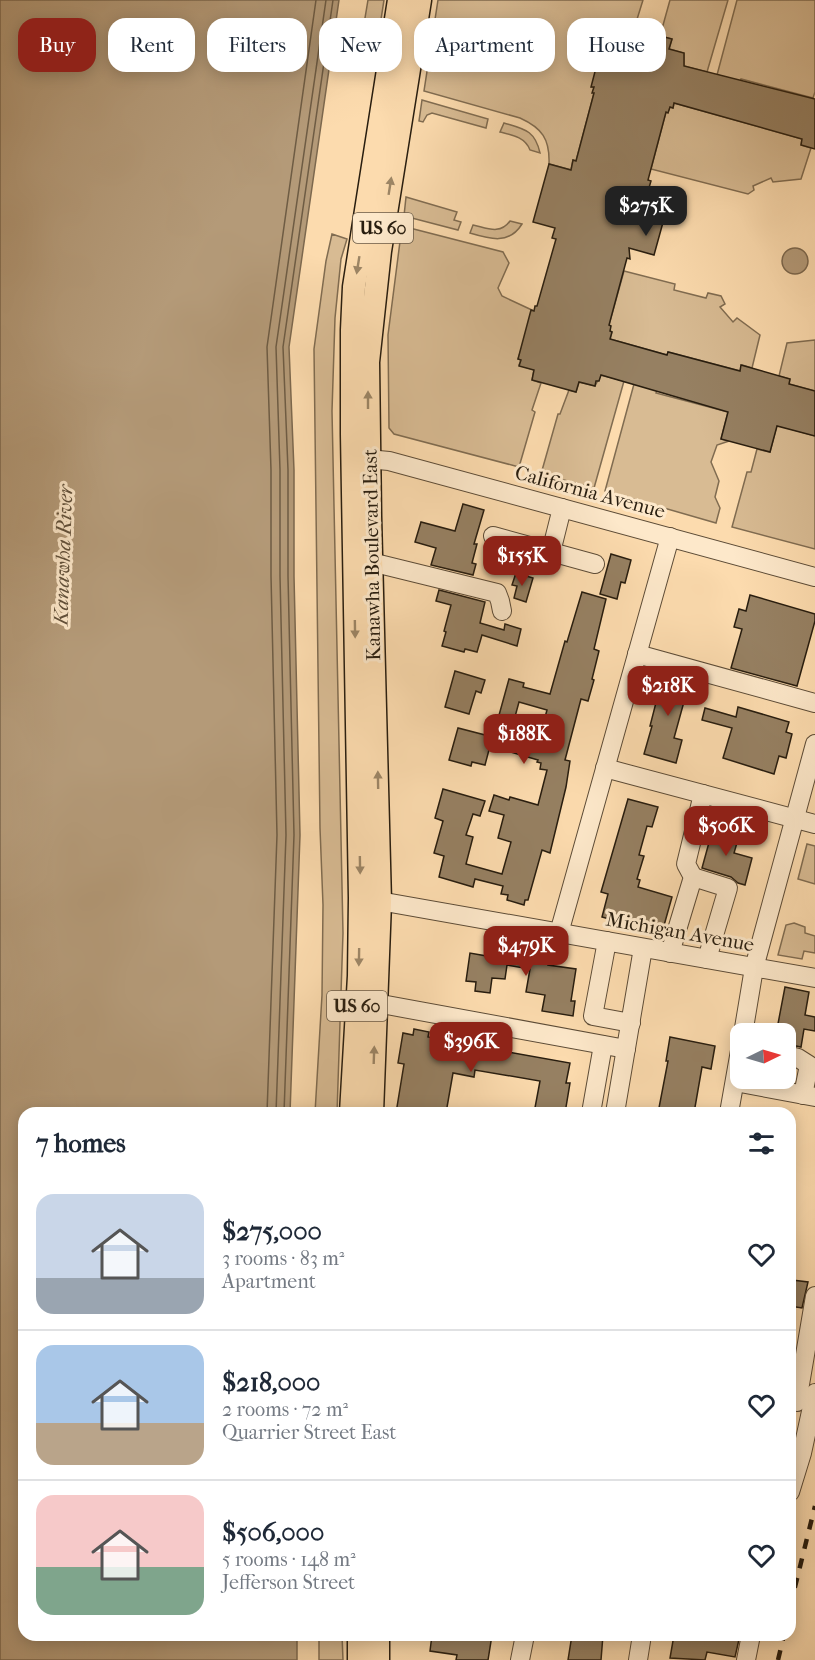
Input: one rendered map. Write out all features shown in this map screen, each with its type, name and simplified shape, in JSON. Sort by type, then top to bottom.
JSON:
[{"type":"main road","name":"Kanawha Boulevard East","points":[[399,0],[402,93]]},
{"type":"main road","name":"Kanawha Boulevard East","points":[[372,1107],[376,1002],[370,900],[361,458],[373,308],[384,213],[402,93],[420,0]]},
{"type":"main road","name":"Kanawha Boulevard East","points":[[351,1107],[359,976],[370,900],[371,562],[361,458]]},
{"type":"main road","points":[[359,1641],[359,1660]]},
{"type":"main road","points":[[378,1641],[378,1660]]},
{"type":"street","name":"California Avenue","points":[[361,458],[389,461],[815,577]]},
{"type":"street","points":[[551,552],[562,508]]},
{"type":"street","points":[[493,536],[595,564]]},
{"type":"street","points":[[559,933],[670,537]]},
{"type":"street","points":[[371,562],[497,593],[502,611]]},
{"type":"street","points":[[637,654],[815,703]]},
{"type":"street","points":[[745,1023],[754,968],[815,744]]},
{"type":"street","points":[[605,768],[815,824]]},
{"type":"street","points":[[703,794],[686,864],[693,877],[728,888],[707,959]]},
{"type":"street","points":[[670,953],[693,877]]},
{"type":"street","name":"Michigan Avenue","points":[[370,900],[815,978]]},
{"type":"street","points":[[606,942],[593,1016],[631,1023]]},
{"type":"street","points":[[616,1107],[644,948]]},
{"type":"street","points":[[376,1002],[626,1049]]},
{"type":"street","points":[[592,1107],[603,1045]]},
{"type":"street","points":[[772,1089],[809,1096],[809,1065],[796,1058]]},
{"type":"street","points":[[730,1107],[734,1089]]},
{"type":"street","points":[[796,1472],[802,1453],[804,1400],[815,1296]]},
{"type":"street","points":[[520,1660],[524,1641]]},
{"type":"street","points":[[638,1660],[641,1641]]},
{"type":"street","points":[[746,1660],[750,1641]]},
{"type":"shaded area","points":[[368,0],[384,0],[381,18],[365,18]]},
{"type":"shaded area","points":[[438,0],[643,0],[637,18],[567,18],[567,72],[596,72],[592,87],[594,87],[594,93],[576,161],[573,160],[571,170],[549,164],[548,148],[543,135],[528,122],[424,91],[427,72],[555,72],[555,18],[435,18]]},
{"type":"shaded area","points":[[670,0],[728,0],[707,72],[684,66],[684,53],[669,49],[672,39],[666,38],[665,18]]},
{"type":"shaded area","points":[[737,0],[815,0],[815,92],[813,98],[717,75]]},
{"type":"shaded area","points":[[422,100],[488,119],[486,128],[432,113],[427,115],[423,122],[419,121]]},
{"type":"shaded area","points":[[674,103],[802,139],[801,145],[811,148],[801,179],[773,182],[771,178],[753,186],[754,190],[748,194],[651,169],[666,112],[670,107],[673,108]]},
{"type":"shaded area","points":[[504,123],[523,129],[532,135],[540,153],[530,150],[518,137],[500,132]]},
{"type":"shaded area","points":[[406,197],[457,212],[454,220],[461,222],[458,230],[404,216]]},
{"type":"shaded area","points":[[510,221],[522,224],[517,231],[505,238],[485,237],[470,233],[473,225],[498,229]]},
{"type":"shaded area","points":[[402,226],[503,252],[509,263],[498,288],[502,296],[534,311],[518,359],[521,360],[519,365],[534,370],[532,380],[541,383],[532,410],[535,412],[519,467],[394,434],[389,428],[388,335]]},
{"type":"shaded area","points":[[332,234],[347,239],[341,259],[335,318],[332,411],[343,933],[337,1107],[315,1107],[322,995],[323,905],[314,349]]},
{"type":"shaded area","points":[[624,271],[675,284],[674,290],[706,298],[708,293],[721,296],[725,304],[720,307],[733,322],[737,318],[760,335],[752,368],[742,365],[740,371],[668,352],[667,355],[610,339],[612,332],[609,325]]},
{"type":"shaded area","points":[[815,340],[815,391],[789,384],[790,379],[779,376],[787,343]]},
{"type":"shaded area","points":[[601,375],[624,381],[594,488],[541,474],[558,414],[560,414],[569,390],[576,392],[579,382],[595,386]]},
{"type":"shaded area","points":[[634,384],[657,390],[656,393],[728,412],[721,439],[729,441],[717,445],[711,462],[719,481],[715,497],[720,508],[716,523],[605,491]]},
{"type":"shaded area","points":[[777,425],[815,436],[815,549],[732,527],[747,472],[751,472],[757,449],[770,452]]},
{"type":"shaded area","points":[[807,844],[815,846],[815,884],[798,879]]},
{"type":"shaded area","points":[[794,923],[805,927],[805,933],[815,936],[815,953],[804,951],[802,959],[778,955],[786,925]]},
{"type":"shaded area","points":[[319,1641],[342,1641],[343,1660],[319,1660]]},
{"type":"water","name":"Kanawha River","points":[[0,0],[339,0],[336,18],[319,18],[319,72],[329,72],[289,347],[294,470],[300,835],[290,1107],[18,1107],[18,1641],[297,1641],[297,1660],[0,1660]]},
{"type":"water","points":[[795,248],[804,252],[808,261],[804,270],[795,274],[786,270],[782,261],[786,252]]},
{"type":"building","points":[[666,37],[672,39],[669,49],[684,53],[684,66],[815,99],[815,149],[801,145],[802,139],[674,103],[673,108],[670,107],[668,113],[666,112],[648,180],[651,181],[648,191],[670,197],[654,255],[629,248],[630,259],[627,258],[609,325],[612,332],[610,339],[667,355],[668,352],[740,371],[741,365],[790,379],[789,384],[815,391],[815,436],[777,426],[770,452],[721,439],[728,412],[601,375],[595,386],[579,382],[576,392],[532,380],[534,370],[519,366],[521,360],[518,359],[531,310],[534,311],[537,306],[556,239],[552,238],[555,228],[533,222],[549,164],[571,170],[573,160],[576,161],[594,93],[592,93],[594,87],[591,87],[595,72],[666,72]]},
{"type":"building","points":[[463,504],[484,510],[474,544],[477,544],[472,563],[476,564],[473,575],[431,565],[436,548],[415,542],[421,522],[455,531]]},
{"type":"building","points":[[611,554],[631,560],[625,583],[621,582],[617,599],[600,594]]},
{"type":"building","points":[[516,573],[533,578],[526,602],[514,598],[517,586],[512,585]]},
{"type":"building","points":[[439,590],[485,602],[480,623],[504,630],[505,624],[521,629],[517,646],[482,635],[477,652],[465,649],[464,652],[442,646],[451,605],[436,601]]},
{"type":"building","points":[[582,592],[606,599],[594,649],[599,651],[592,679],[594,680],[588,701],[581,699],[565,760],[570,761],[566,787],[550,853],[542,850],[528,900],[525,900],[524,905],[507,900],[508,895],[501,894],[503,886],[475,879],[473,887],[439,877],[444,856],[434,853],[443,821],[435,818],[443,789],[485,801],[480,816],[473,814],[466,835],[473,837],[466,864],[502,874],[511,842],[498,838],[504,815],[489,811],[494,795],[538,805],[547,770],[540,769],[541,763],[537,762],[538,760],[490,746],[485,765],[472,762],[471,766],[449,760],[458,728],[493,737],[509,679],[524,683],[523,687],[550,694],[565,641],[567,642]],"holes":[[[519,702],[547,710],[538,743],[510,735]]]},
{"type":"building","points":[[750,595],[815,614],[797,686],[731,668],[742,629],[734,627],[739,609],[746,611]]},
{"type":"building","points":[[455,671],[485,680],[481,693],[476,691],[469,714],[445,707]]},
{"type":"building","points":[[662,672],[694,681],[689,700],[685,698],[674,738],[682,740],[676,763],[644,754],[652,726],[650,726]]},
{"type":"building","points":[[738,707],[789,722],[786,732],[792,734],[786,758],[779,756],[774,774],[723,758],[732,728],[702,720],[705,708],[736,717]]},
{"type":"building","points":[[628,799],[658,807],[652,827],[647,826],[639,855],[644,856],[637,879],[640,880],[638,887],[672,897],[663,929],[628,919],[627,924],[602,917],[608,894],[601,892]]},
{"type":"building","points":[[713,828],[739,836],[734,853],[752,858],[745,885],[731,877],[702,868]]},
{"type":"building","points":[[517,943],[530,946],[528,957],[549,960],[548,965],[576,969],[571,1001],[575,1001],[573,1016],[542,1011],[545,995],[526,992],[530,969],[507,965],[505,979],[492,978],[490,993],[475,991],[476,982],[466,981],[470,953],[487,956],[488,948],[516,951]]},
{"type":"building","points":[[785,987],[809,992],[805,1015],[815,1017],[815,1031],[804,1029],[801,1047],[796,1046],[796,1023],[778,1023]]},
{"type":"building","points":[[414,1029],[429,1032],[428,1037],[481,1047],[482,1040],[504,1044],[502,1051],[570,1063],[566,1083],[570,1083],[566,1107],[535,1107],[540,1081],[475,1070],[474,1077],[453,1073],[447,1107],[397,1107],[404,1064],[398,1063],[403,1033],[413,1035]]},
{"type":"building","points":[[670,1037],[715,1046],[711,1069],[702,1067],[695,1107],[659,1107],[668,1061],[666,1061]]},
{"type":"building","points":[[796,1280],[808,1282],[802,1308],[796,1307]]},
{"type":"building","points":[[431,1641],[491,1641],[488,1660],[456,1660],[457,1655],[430,1651]]},
{"type":"building","points":[[571,1641],[603,1641],[601,1660],[568,1660]]},
{"type":"building","points":[[673,1641],[739,1641],[735,1657],[707,1652],[705,1660],[670,1658]]},
{"type":"railway","points":[[796,1583],[815,1506]]},
{"type":"railway","points":[[778,1660],[783,1641]]}]
